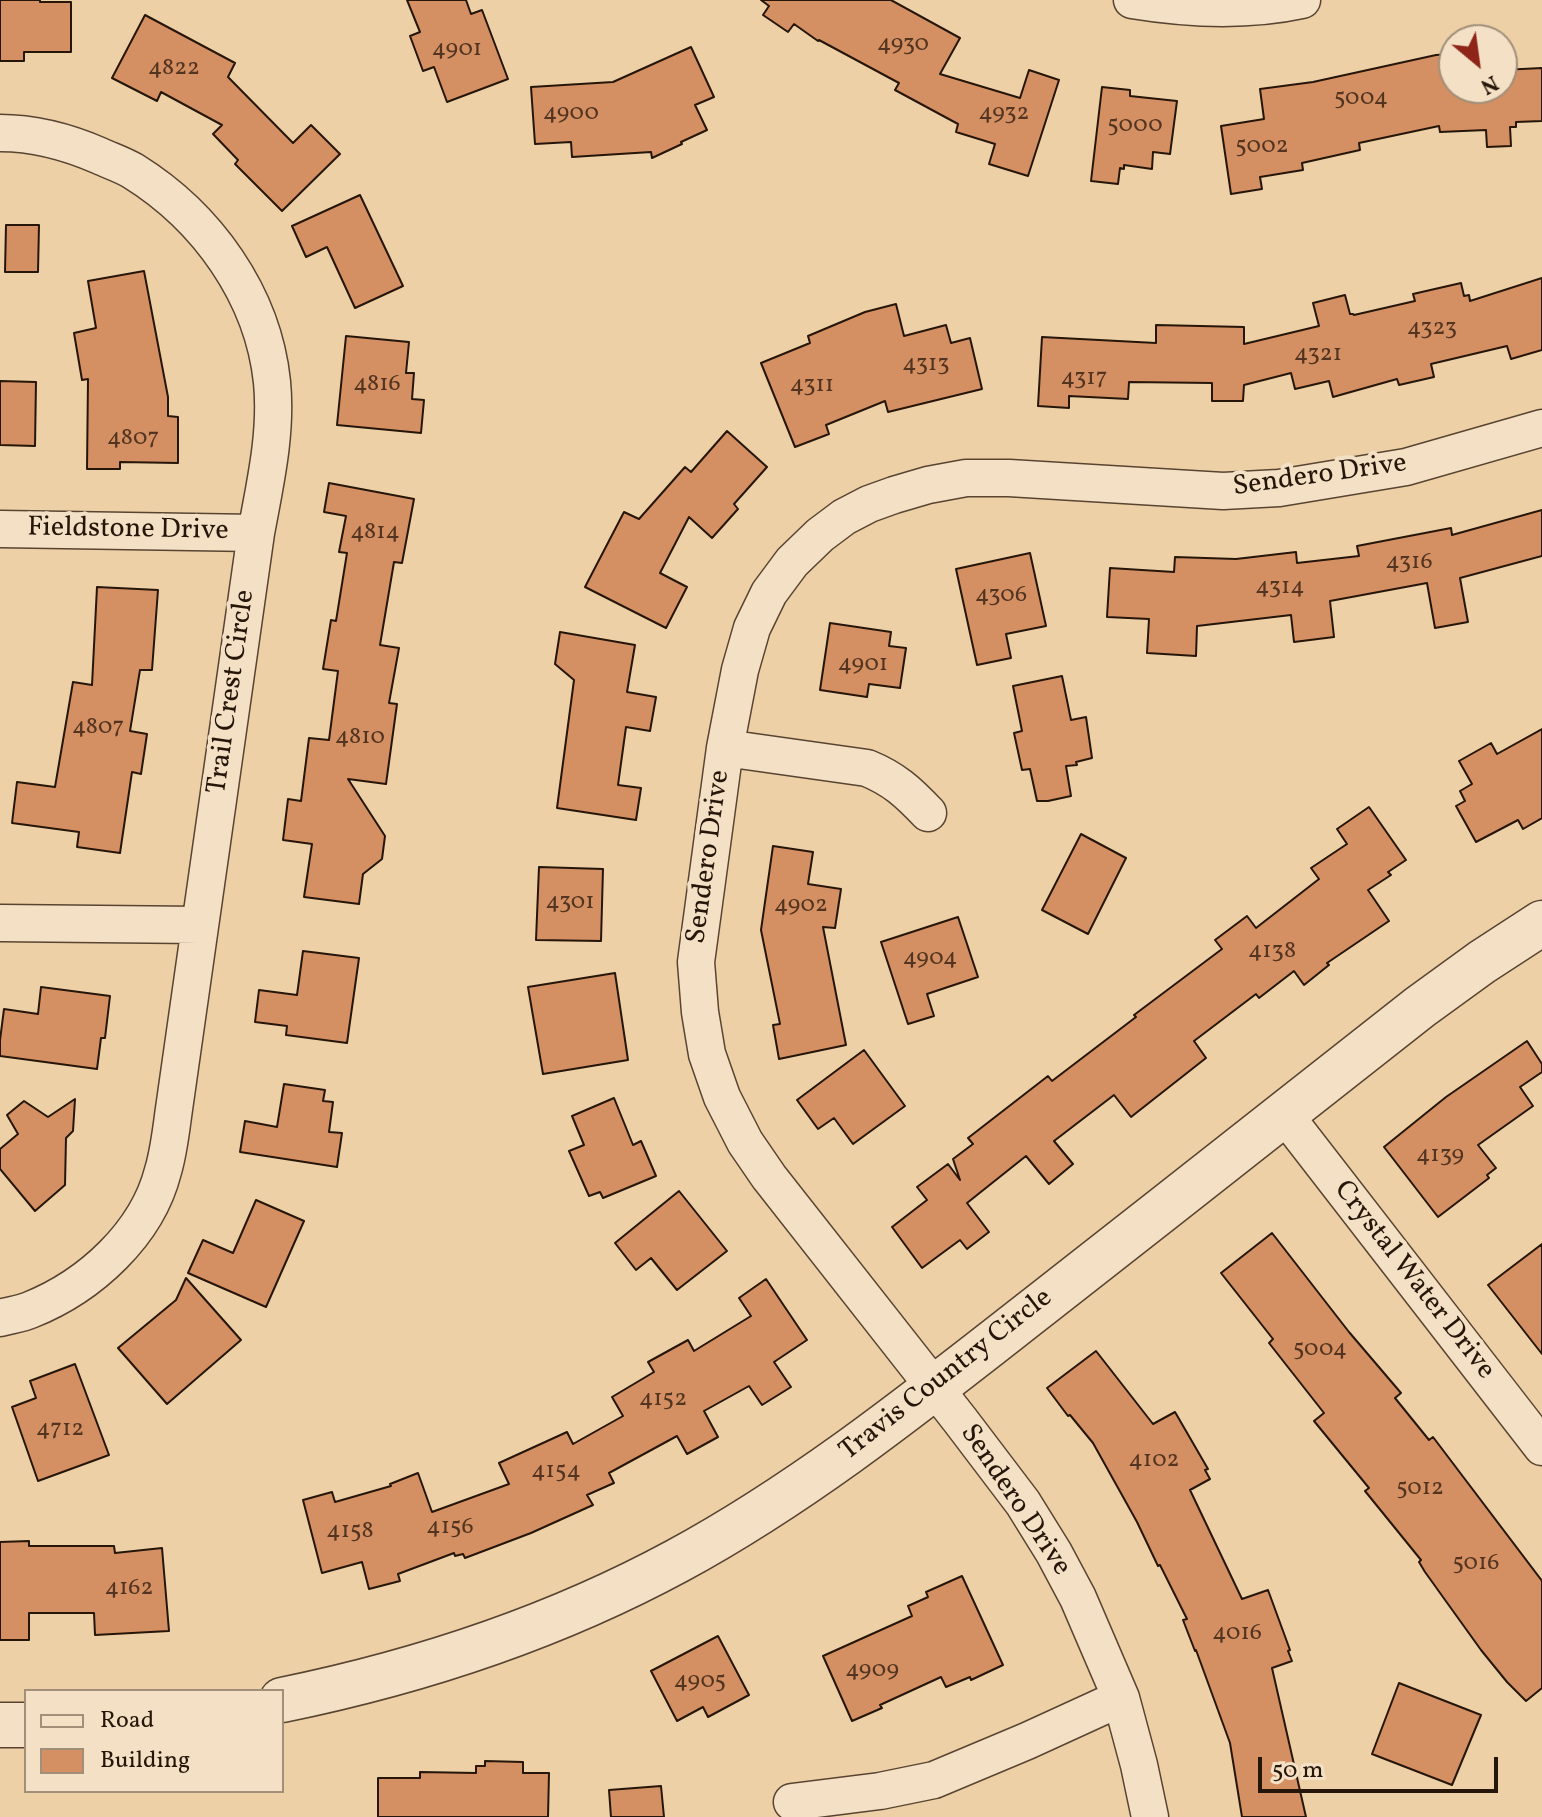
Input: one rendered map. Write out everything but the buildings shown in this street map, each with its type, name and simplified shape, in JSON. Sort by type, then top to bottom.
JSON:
[{"type":"street","points":[[1132,0],[1168,6],[1228,7],[1280,5],[1302,0]]},
{"type":"street","name":"Trail Crest Circle","points":[[0,133],[50,138],[84,149],[130,169],[184,209],[224,258],[257,319],[267,349],[274,418],[163,1171],[151,1202],[132,1232],[85,1279],[28,1311],[0,1318]]},
{"type":"street","name":"Sendero Drive","points":[[1150,1817],[1121,1698],[1078,1598],[1054,1553],[1023,1503],[936,1388],[769,1177],[722,1097],[707,1054],[696,962],[725,748],[740,670],[752,628],[769,593],[792,562],[844,517],[869,504],[928,485],[966,478],[1009,478],[1223,491],[1279,488],[1406,467],[1542,428]]},
{"type":"street","name":"Fieldstone Drive","points":[[0,529],[256,533]]},
{"type":"street","points":[[725,748],[867,768],[888,777],[909,792],[928,813]]},
{"type":"street","points":[[0,923],[199,925]]},
{"type":"street","name":"Travis Country Circle","points":[[284,1700],[409,1669],[489,1645],[607,1596],[674,1563],[749,1519],[825,1471],[936,1388],[1420,1007],[1542,923]]},
{"type":"street","name":"Crystal Water Drive","points":[[1284,1114],[1542,1447]]},
{"type":"street","points":[[792,1802],[880,1791],[934,1780],[1121,1698]]},
{"type":"street","points":[[0,1725],[24,1725]]}]
